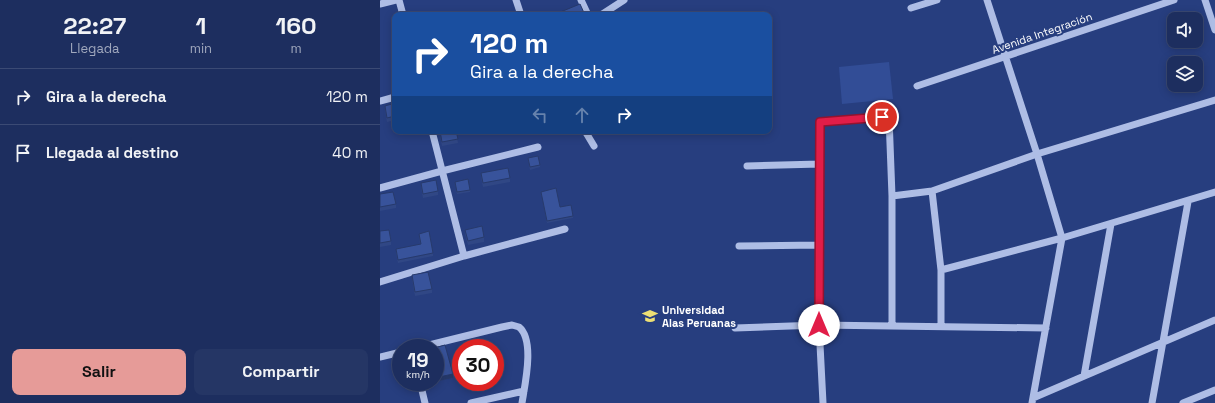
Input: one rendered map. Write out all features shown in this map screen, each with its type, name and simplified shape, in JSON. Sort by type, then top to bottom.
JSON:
[{"type":"street","points":[[380,4],[396,0]]},
{"type":"street","points":[[399,0],[402,12]]},
{"type":"street","points":[[516,0],[520,12]]},
{"type":"street","points":[[581,0],[587,12]]},
{"type":"street","points":[[606,12],[624,0]]},
{"type":"street","points":[[911,8],[937,0]]},
{"type":"street","points":[[987,0],[1037,154],[1062,238],[1032,401]]},
{"type":"street","name":"Avenida Integración","points":[[917,86],[1174,0]]},
{"type":"street","points":[[1205,0],[1215,30]]},
{"type":"street","points":[[380,101],[392,98]]},
{"type":"street","points":[[892,196],[932,191],[1037,154],[1215,100]]},
{"type":"street","points":[[823,403],[819,325],[820,122],[889,117],[892,196],[892,325]]},
{"type":"street","points":[[433,134],[464,256]]},
{"type":"street","points":[[587,134],[594,146]]},
{"type":"street","points":[[380,188],[442,170],[538,147]]},
{"type":"street","points":[[748,166],[820,164]]},
{"type":"street","points":[[932,191],[941,270],[941,326]]},
{"type":"street","points":[[941,270],[1062,238],[1188,202],[1215,192]]},
{"type":"street","points":[[1152,403],[1188,202]]},
{"type":"street","points":[[1084,376],[1111,224]]},
{"type":"street","points":[[380,282],[464,256],[565,229]]},
{"type":"street","points":[[739,246],[819,245]]},
{"type":"street","points":[[1032,401],[1084,376],[1215,320]]},
{"type":"street","points":[[444,341],[502,327],[512,325],[519,326],[526,335],[528,351],[522,403]]},
{"type":"street","points":[[736,328],[819,325],[892,325],[1046,328]]},
{"type":"street","points":[[380,357],[392,354]]},
{"type":"street","points":[[1185,403],[1215,390]]},
{"type":"street","points":[[422,391],[425,403]]},
{"type":"street","points":[[471,403],[524,391]]},
{"type":"shaded area","points":[[889,62],[893,99],[842,104],[839,67]]},
{"type":"building","points":[[580,4],[584,12],[560,12]]},
{"type":"building","points":[[392,104],[392,117],[387,118],[385,106]]},
{"type":"building","points":[[441,134],[457,134],[458,139],[442,142]]},
{"type":"building","points":[[538,156],[540,165],[530,167],[528,158]]},
{"type":"building","points":[[508,168],[510,178],[483,183],[481,173]]},
{"type":"building","points":[[468,179],[470,190],[457,192],[455,182]]},
{"type":"building","points":[[436,180],[438,191],[423,194],[421,183]]},
{"type":"building","points":[[556,188],[560,207],[571,205],[573,216],[547,221],[541,192]]},
{"type":"building","points":[[393,192],[396,204],[380,207],[380,194]]},
{"type":"building","points":[[482,226],[484,237],[468,241],[465,230]]},
{"type":"building","points":[[389,230],[391,241],[380,243],[380,231]]},
{"type":"building","points":[[429,231],[433,253],[398,260],[396,249],[421,244],[419,234]]},
{"type":"building","points":[[428,272],[432,289],[415,292],[412,275]]},
{"type":"building","points":[[444,345],[452,374],[444,376]]},
{"type":"place","name":"Universidad Alas Peruanas","points":[[650,316]]},
{"type":"route","points":[[819,325],[820,122],[882,117]]}]
